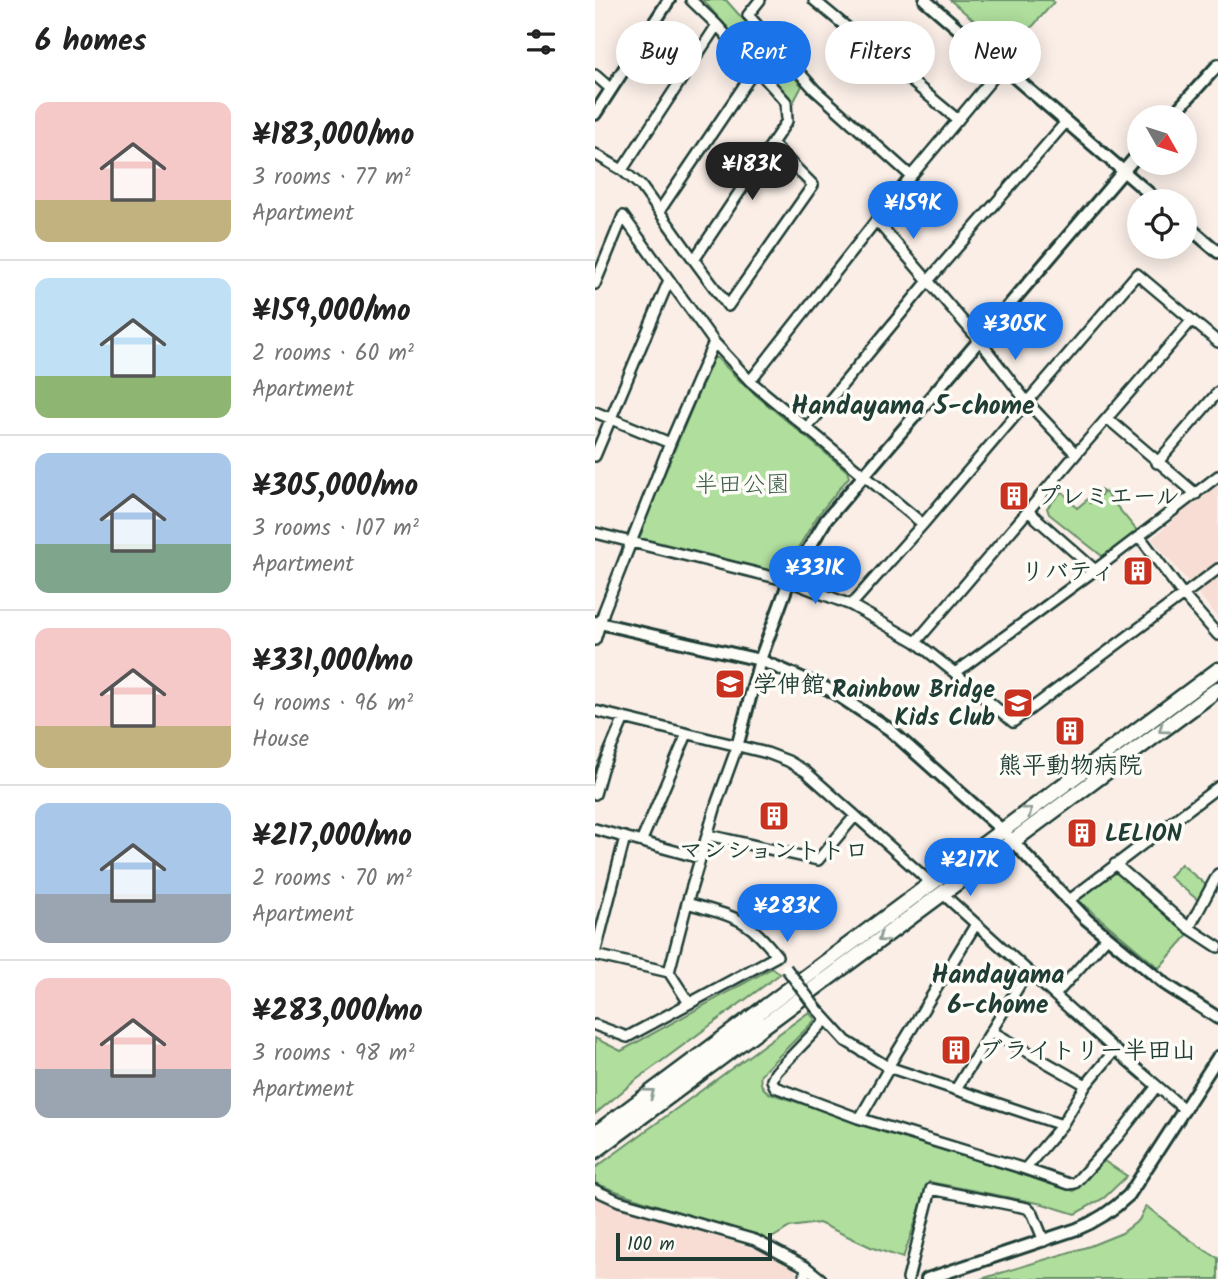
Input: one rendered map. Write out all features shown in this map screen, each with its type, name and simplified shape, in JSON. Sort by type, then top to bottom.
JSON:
[{"type":"main road","points":[[595,1134],[1218,670]]},
{"type":"main road","points":[[595,1151],[1218,689]]},
{"type":"street","points":[[595,114],[669,0]]},
{"type":"street","points":[[691,0],[716,24]]},
{"type":"street","points":[[760,0],[748,15],[815,90],[911,176]]},
{"type":"street","points":[[814,0],[958,120]]},
{"type":"street","points":[[925,0],[949,21]]},
{"type":"street","points":[[622,170],[716,27]]},
{"type":"street","points":[[1182,105],[1218,65]]},
{"type":"street","points":[[595,75],[611,89]]},
{"type":"street","points":[[660,210],[745,84]]},
{"type":"street","points":[[694,260],[787,121],[786,102],[770,84]]},
{"type":"street","points":[[750,381],[911,176],[988,84]]},
{"type":"street","points":[[1022,84],[1144,189]]},
{"type":"street","points":[[806,429],[928,281],[1066,122]]},
{"type":"street","points":[[595,153],[642,186],[728,306],[813,185],[773,145]]},
{"type":"street","points":[[669,972],[700,858],[737,747],[760,660],[789,581],[817,532],[862,476],[1127,167]]},
{"type":"street","points":[[595,284],[624,216],[714,342],[750,381],[923,524]]},
{"type":"street","points":[[876,220],[979,340],[1027,402],[1076,454]]},
{"type":"street","points":[[1197,234],[1218,252]]},
{"type":"street","points":[[851,605],[1137,274],[1218,342]]},
{"type":"street","points":[[595,456],[669,280]]},
{"type":"street","points":[[916,642],[1192,320]]},
{"type":"street","points":[[595,640],[597,622],[714,342]]},
{"type":"street","points":[[1157,463],[1218,392]]},
{"type":"street","points":[[595,412],[670,443]]},
{"type":"street","points":[[1107,418],[1196,494]]},
{"type":"street","points":[[955,673],[1218,476]]},
{"type":"street","points":[[1028,512],[1095,570]]},
{"type":"street","points":[[595,533],[789,581],[851,605],[916,642],[1013,722],[1218,569]]},
{"type":"street","points":[[1140,537],[1184,596],[1218,635]]},
{"type":"street","points":[[597,622],[760,660],[830,690],[858,707],[889,729],[1002,830],[1068,901],[1108,937],[1165,984],[1218,1017]]},
{"type":"street","points":[[595,711],[767,753],[788,761],[805,771],[931,883]]},
{"type":"street","points":[[595,793],[602,769],[624,718]]},
{"type":"street","points":[[642,841],[687,734]]},
{"type":"street","points":[[1068,901],[1218,787]]},
{"type":"street","points":[[708,835],[818,860],[855,816]]},
{"type":"street","points":[[595,829],[700,858]]},
{"type":"street","points":[[625,836],[595,954],[669,972],[689,1003]]},
{"type":"street","points":[[1115,864],[1189,928],[1218,947]]},
{"type":"street","points":[[1189,928],[1218,874]]},
{"type":"street","points":[[943,894],[1185,1110]]},
{"type":"street","points":[[687,903],[743,921],[764,939],[825,1021],[856,1048],[889,1067],[1062,1125]]},
{"type":"street","points":[[860,1118],[976,925]]},
{"type":"street","points":[[1055,995],[1108,937]]},
{"type":"street","points":[[595,1025],[627,1037],[777,957]]},
{"type":"street","points":[[955,1089],[1028,971]]},
{"type":"street","points":[[825,1021],[776,1072],[772,1084],[778,1089],[860,1118],[1069,1184],[1075,1184],[1118,1136],[1157,1086]]},
{"type":"street","points":[[991,1031],[1086,1085]]},
{"type":"street","points":[[1025,1169],[1062,1125],[1086,1085],[1115,1050]]},
{"type":"street","points":[[927,1279],[1096,1221],[1129,1195],[1218,1057]]},
{"type":"street","points":[[908,1279],[931,1189],[1027,1208],[1033,1214],[1044,1241]]},
{"type":"street","points":[[595,1190],[619,1201],[755,1240],[806,1267],[821,1279]]},
{"type":"street","points":[[804,1279],[806,1267]]},
{"type":"shaded area","points":[[1218,479],[1218,617],[1152,539]]},
{"type":"shaded area","points":[[595,1198],[756,1249],[795,1269],[797,1279],[595,1279]]},
{"type":"green space","points":[[703,0],[726,0],[745,21],[721,21]]},
{"type":"green space","points":[[950,0],[1054,2],[1037,21],[975,21]]},
{"type":"green space","points":[[776,84],[802,86],[793,103]]},
{"type":"green space","name":"半田公園","points":[[713,358],[717,358],[745,386],[847,471],[849,477],[818,515],[784,571],[777,575],[638,537]]},
{"type":"green space","points":[[1100,489],[1103,492],[1089,504],[1105,492],[1139,533],[1102,556],[1049,514],[1047,508],[1062,491],[1077,508]]},
{"type":"green space","points":[[1181,864],[1206,885],[1198,900],[1169,877]]},
{"type":"green space","points":[[1111,871],[1119,874],[1188,935],[1159,968],[1077,899]]},
{"type":"green space","points":[[772,968],[780,974],[636,1080],[595,1114],[595,1038],[621,1051]]},
{"type":"green space","points":[[809,1012],[815,1020],[761,1074],[762,1085],[769,1093],[1074,1191],[1104,1161],[1127,1176],[1104,1198],[1075,1214],[1043,1204],[929,1182],[903,1258],[873,1248],[819,1223],[790,1227],[767,1241],[595,1183],[595,1168]]},
{"type":"green space","points":[[1146,1206],[1218,1258],[1218,1279],[981,1279],[1090,1246],[1122,1233],[1139,1220]]},
{"type":"place","name":"プレミエール","points":[[1014,496]]},
{"type":"place","name":"リバティ","points":[[1138,571]]},
{"type":"place","name":"学伸館","points":[[730,684]]},
{"type":"place","name":"Rainbow Bridge Kids Club","points":[[1018,703]]},
{"type":"place","name":"熊平動物病院","points":[[1070,731]]},
{"type":"place","name":"マンショントトロ","points":[[774,816]]},
{"type":"place","name":"LELION","points":[[1082,833]]},
{"type":"place","name":"ブライトリー半田山","points":[[956,1050]]},
{"type":"district","name":"Handayama 5-chome","points":[[913,405]]},
{"type":"district","name":"Handayama 6-chome","points":[[998,989]]}]
